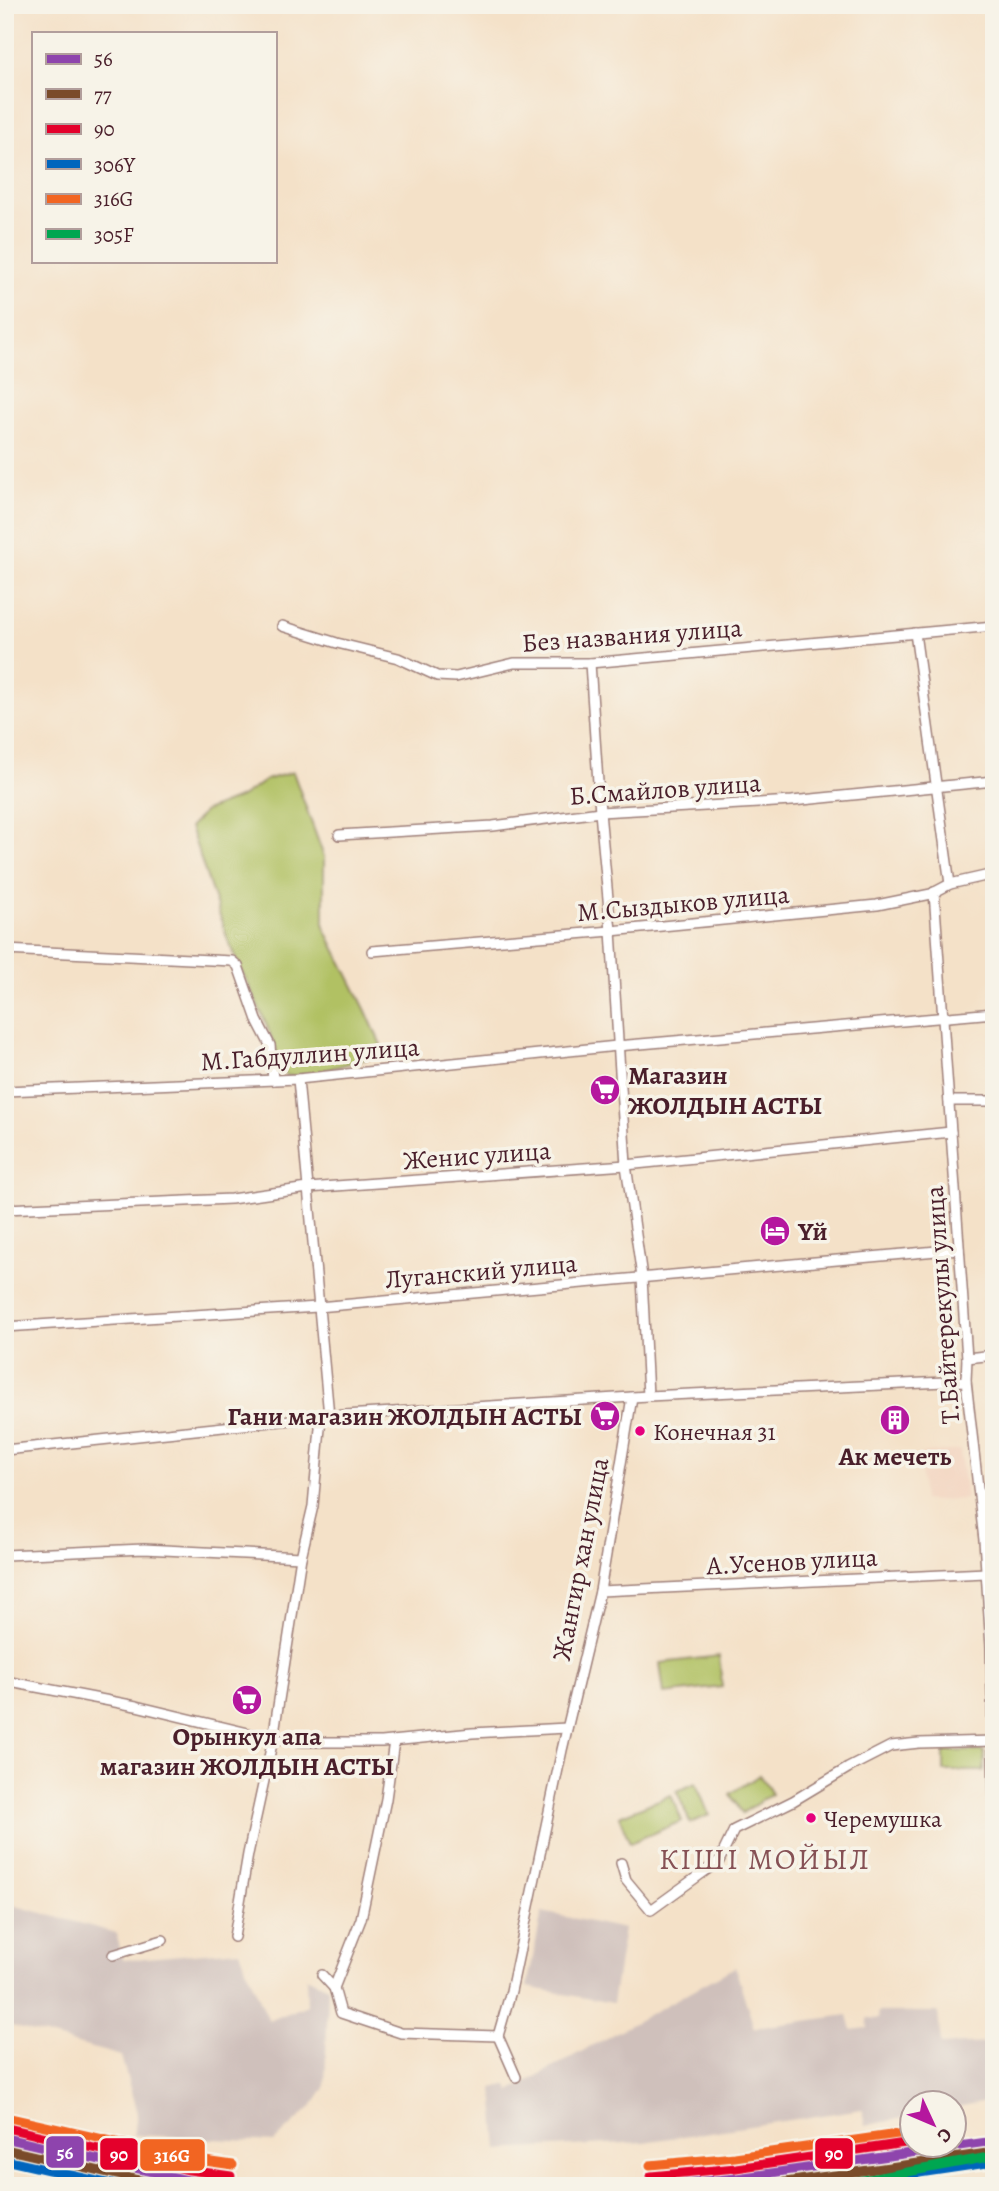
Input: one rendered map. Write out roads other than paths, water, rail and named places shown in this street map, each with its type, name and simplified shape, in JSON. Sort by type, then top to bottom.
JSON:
[{"type":"street","name":"Без названия улица","points":[[282,626],[398,658],[437,676],[456,677],[514,663],[590,663],[994,626]]},
{"type":"street","points":[[915,633],[950,884]]},
{"type":"street","points":[[590,663],[626,1165],[642,1278],[648,1396]]},
{"type":"street","name":"Б.Смайлов улица","points":[[340,835],[493,826],[600,812],[793,801],[994,781]]},
{"type":"street","name":"М.Сыздыков улица","points":[[372,951],[877,905],[994,874]]},
{"type":"street","name":"Т.Байтерекулы улица","points":[[934,892],[967,1358],[966,1381],[989,1539],[986,1573],[992,1647],[994,1799]]},
{"type":"street","points":[[5,950],[232,961],[238,966],[257,1020],[270,1045],[273,1080]]},
{"type":"street","name":"М.Габдуллин улица","points":[[5,1091],[298,1079],[617,1046],[994,1013]]},
{"type":"street","points":[[234,1937],[248,1854],[273,1739],[301,1557],[313,1506],[325,1416],[298,1079]]},
{"type":"street","points":[[949,1101],[994,1101]]},
{"type":"street","name":"Женис улица","points":[[5,1209],[230,1199],[308,1188],[626,1165],[951,1132]]},
{"type":"street","name":"Луганский улица","points":[[5,1327],[318,1307],[959,1249]]},
{"type":"street","points":[[967,1358],[994,1354]]},
{"type":"street","points":[[5,1450],[325,1416],[648,1396],[966,1381]]},
{"type":"street","name":"Жангир хан улица","points":[[498,2036],[511,1991],[567,1728],[600,1591],[632,1397]]},
{"type":"street","points":[[5,1555],[144,1549],[301,1557]]},
{"type":"street","name":"А.Усенов улица","points":[[600,1591],[986,1573]]},
{"type":"street","points":[[5,1681],[136,1706],[273,1739],[303,1742],[394,1741],[472,1733],[567,1728]]},
{"type":"street","points":[[334,1988],[362,1919],[386,1799],[394,1741]]},
{"type":"street","points":[[621,1863],[626,1880],[651,1910],[719,1861],[734,1830],[793,1801],[891,1746],[993,1741]]},
{"type":"street","points":[[113,1955],[163,1940]]},
{"type":"street","points":[[322,1975],[334,1988],[341,2013],[401,2033],[498,2036],[516,2077]]},
{"type":"place","name":"Магазин ЖОЛДЫН АСТЫ","points":[[605,1090]]},
{"type":"place","name":"Үй","points":[[775,1231]]},
{"type":"place","name":"Гани магазин ЖОЛДЫН АСТЫ","points":[[605,1416]]},
{"type":"place","name":"Ак мечеть","points":[[895,1420]]},
{"type":"place","name":"Конечная 31","points":[[640,1431]]},
{"type":"place","name":"Орынкул апа магазин ЖОЛДЫН АСТЫ","points":[[247,1700]]},
{"type":"place","name":"Черемушка","points":[[811,1818]]},
{"type":"district","name":"КІШІ МОЙЫЛ","points":[[765,1859]]}]
